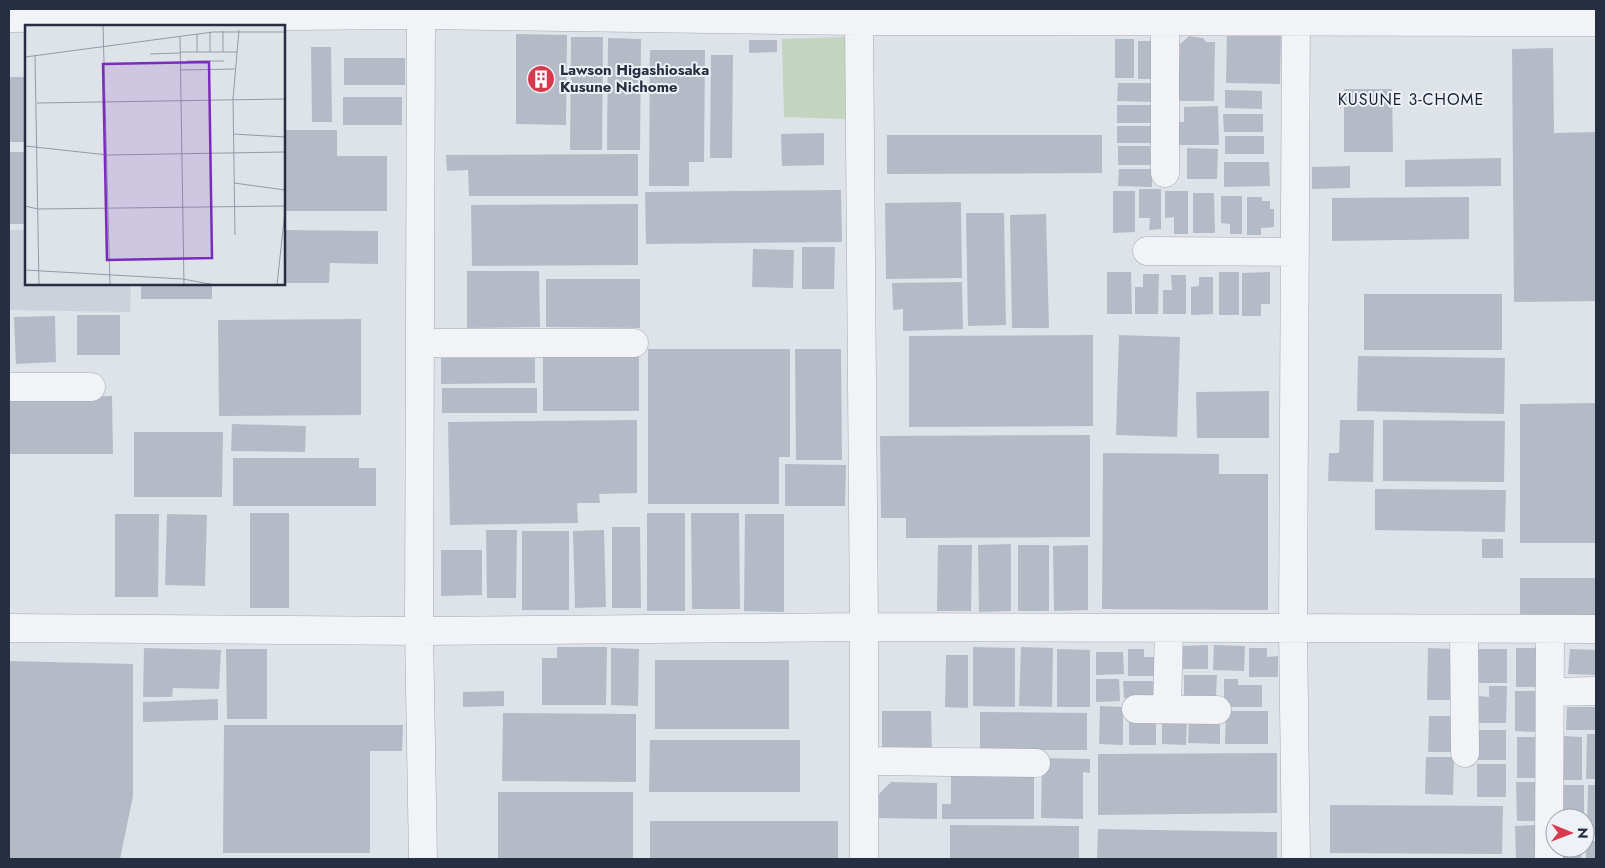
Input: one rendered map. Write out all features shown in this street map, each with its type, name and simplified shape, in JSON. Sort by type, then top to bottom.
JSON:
[{"type":"street","points":[[421,12],[419,631],[423,859]]},
{"type":"street","points":[[9,18],[421,12],[860,15],[1165,21],[1296,16],[1596,22]]},
{"type":"street","points":[[860,15],[864,859]]},
{"type":"street","points":[[1296,16],[1293,629],[1296,859]]},
{"type":"street","points":[[1165,21],[1165,173]]},
{"type":"street","points":[[1147,251],[1295,252]]},
{"type":"street","points":[[420,343],[634,343]]},
{"type":"street","points":[[9,387],[91,387]]},
{"type":"street","points":[[9,628],[419,631],[864,627],[1596,629]]},
{"type":"street","points":[[1167,709],[1170,628]]},
{"type":"street","points":[[1464,629],[1465,753]]},
{"type":"street","points":[[1548,859],[1550,629]]},
{"type":"street","points":[[1550,692],[1596,691]]},
{"type":"street","points":[[1136,709],[1217,710]]},
{"type":"street","points":[[864,761],[1036,763]]},
{"type":"shaded area","points":[[9,230],[25,230],[25,285],[131,285],[130,312],[9,310]]},
{"type":"green space","points":[[846,37],[847,119],[784,117],[782,39]]},
{"type":"building","points":[[1227,29],[1281,30],[1280,84],[1226,83]]},
{"type":"building","name":"Lawson Higashiosaka Kusune Nichome","points":[[516,34],[567,35],[566,125],[516,124]]},
{"type":"building","points":[[1189,36],[1203,38],[1206,42],[1215,42],[1214,101],[1178,101],[1180,44]]},
{"type":"building","points":[[571,37],[603,37],[602,150],[570,150]]},
{"type":"building","points":[[608,38],[641,39],[640,150],[607,150]]},
{"type":"building","points":[[1115,39],[1134,39],[1134,78],[1115,78]]},
{"type":"building","points":[[749,40],[777,40],[777,52],[749,53]]},
{"type":"building","points":[[1138,41],[1156,41],[1155,79],[1138,79]]},
{"type":"building","points":[[311,47],[331,47],[332,122],[312,122]]},
{"type":"building","points":[[1553,48],[1554,133],[1596,132],[1596,301],[1514,302],[1512,49]]},
{"type":"building","points":[[650,50],[705,50],[704,162],[689,162],[689,186],[649,186]]},
{"type":"building","points":[[711,55],[733,55],[732,158],[710,158]]},
{"type":"building","points":[[344,58],[405,58],[405,85],[344,85]]},
{"type":"building","points":[[9,77],[25,77],[25,142],[9,142]]},
{"type":"building","points":[[1118,83],[1152,83],[1152,102],[1117,101]]},
{"type":"building","points":[[1344,89],[1392,89],[1393,152],[1344,152]]},
{"type":"building","points":[[1225,90],[1262,91],[1262,109],[1225,108]]},
{"type":"building","points":[[343,97],[402,97],[402,125],[343,125]]},
{"type":"building","points":[[1117,105],[1151,105],[1151,123],[1117,123]]},
{"type":"building","points":[[1218,106],[1219,145],[1179,145],[1179,122],[1184,122],[1184,107]]},
{"type":"building","points":[[1223,114],[1263,114],[1263,132],[1224,132]]},
{"type":"building","points":[[1117,126],[1152,126],[1151,143],[1117,143]]},
{"type":"building","points":[[285,130],[337,130],[337,156],[387,156],[387,211],[285,211]]},
{"type":"building","points":[[824,133],[824,165],[782,166],[781,134]]},
{"type":"building","points":[[887,135],[1102,135],[1102,173],[887,174]]},
{"type":"building","points":[[1225,136],[1264,136],[1264,154],[1225,154]]},
{"type":"building","points":[[1118,146],[1150,146],[1151,165],[1118,165]]},
{"type":"building","points":[[1187,148],[1218,149],[1217,179],[1187,179]]},
{"type":"building","points":[[9,152],[25,152],[25,224],[9,224]]},
{"type":"building","points":[[638,154],[638,196],[469,196],[468,170],[447,171],[446,155]]},
{"type":"building","points":[[1501,158],[1501,186],[1405,187],[1405,160]]},
{"type":"building","points":[[1224,162],[1269,162],[1270,186],[1224,187]]},
{"type":"building","points":[[1350,166],[1350,188],[1312,189],[1312,167]]},
{"type":"building","points":[[1119,169],[1152,169],[1152,187],[1118,186]]},
{"type":"building","points":[[1139,189],[1161,189],[1161,229],[1149,230],[1150,218],[1139,218]]},
{"type":"building","points":[[841,190],[842,242],[646,244],[645,192]]},
{"type":"building","points":[[1113,191],[1135,191],[1135,232],[1113,233]]},
{"type":"building","points":[[1165,191],[1188,191],[1188,234],[1174,234],[1174,217],[1165,218]]},
{"type":"building","points":[[1193,193],[1214,193],[1215,233],[1193,233]]},
{"type":"building","points":[[1221,196],[1242,196],[1242,234],[1230,234],[1230,224],[1221,223]]},
{"type":"building","points":[[1247,197],[1262,197],[1262,201],[1270,201],[1270,209],[1274,209],[1274,227],[1261,228],[1261,235],[1247,235]]},
{"type":"building","points":[[1469,197],[1469,239],[1332,241],[1332,198]]},
{"type":"building","points":[[961,202],[962,278],[886,279],[885,203]]},
{"type":"building","points":[[638,204],[638,265],[472,266],[471,205]]},
{"type":"building","points":[[966,213],[1004,213],[1006,325],[968,326]]},
{"type":"building","points":[[1046,214],[1049,328],[1012,328],[1010,215]]},
{"type":"building","points":[[285,230],[378,231],[378,264],[330,263],[329,283],[285,283]]},
{"type":"building","points":[[802,247],[835,247],[834,289],[802,289]]},
{"type":"building","points":[[753,249],[794,250],[793,288],[752,287]]},
{"type":"building","points":[[467,271],[539,271],[540,327],[467,328]]},
{"type":"building","points":[[1107,272],[1131,272],[1132,314],[1107,314]]},
{"type":"building","points":[[1219,272],[1239,272],[1239,315],[1219,315]]},
{"type":"building","points":[[1270,272],[1270,304],[1261,304],[1261,316],[1242,316],[1242,273]]},
{"type":"building","points":[[1143,274],[1159,274],[1158,314],[1135,314],[1135,287],[1143,287]]},
{"type":"building","points":[[1171,275],[1186,275],[1186,314],[1163,314],[1163,290],[1172,290]]},
{"type":"building","points":[[1199,277],[1213,277],[1213,314],[1191,315],[1191,287],[1199,286]]},
{"type":"building","points":[[546,279],[640,279],[640,328],[546,327]]},
{"type":"building","points":[[962,282],[963,329],[903,331],[903,309],[893,310],[892,283]]},
{"type":"building","points":[[141,285],[212,285],[212,299],[141,299]]},
{"type":"building","points":[[1364,294],[1502,294],[1502,350],[1364,350]]},
{"type":"building","points":[[77,315],[120,315],[120,355],[77,355]]},
{"type":"building","points":[[55,316],[56,362],[16,364],[14,317]]},
{"type":"building","points":[[361,319],[361,415],[219,416],[218,320]]},
{"type":"building","points":[[1093,335],[1093,426],[909,427],[909,336]]},
{"type":"building","points":[[1119,335],[1180,337],[1177,437],[1116,435]]},
{"type":"building","points":[[648,349],[790,349],[790,457],[779,457],[779,504],[648,504]]},
{"type":"building","points":[[795,349],[841,349],[842,460],[796,460]]},
{"type":"building","points":[[543,355],[639,355],[639,411],[543,411]]},
{"type":"building","points":[[1358,356],[1505,358],[1504,414],[1357,411]]},
{"type":"building","points":[[441,358],[535,358],[535,383],[441,384]]},
{"type":"building","points":[[442,388],[537,388],[537,413],[442,413]]},
{"type":"building","points":[[1269,391],[1269,438],[1197,438],[1196,392]]},
{"type":"building","points":[[112,396],[113,454],[9,454],[9,397]]},
{"type":"building","points":[[1596,403],[1596,543],[1520,543],[1520,404]]},
{"type":"building","points":[[637,420],[637,493],[599,494],[600,503],[577,503],[578,523],[450,525],[448,422]]},
{"type":"building","points":[[1340,420],[1374,420],[1373,482],[1328,481],[1329,453],[1339,453]]},
{"type":"building","points":[[1383,420],[1505,421],[1504,482],[1383,481]]},
{"type":"building","points":[[232,424],[306,426],[305,452],[231,451]]},
{"type":"building","points":[[134,432],[223,432],[222,497],[134,497]]},
{"type":"building","points":[[1090,435],[1090,537],[906,538],[906,518],[881,518],[880,436]]},
{"type":"building","points":[[1103,453],[1219,454],[1219,474],[1268,474],[1268,610],[1102,609]]},
{"type":"building","points":[[233,458],[359,458],[359,468],[376,468],[376,506],[233,506]]},
{"type":"building","points":[[785,464],[846,465],[845,506],[785,506]]},
{"type":"building","points":[[1375,489],[1506,490],[1505,532],[1375,530]]},
{"type":"building","points":[[250,513],[289,513],[289,608],[250,608]]},
{"type":"building","points":[[647,513],[685,513],[685,611],[647,611]]},
{"type":"building","points":[[691,513],[739,513],[740,609],[692,609]]},
{"type":"building","points":[[115,514],[159,514],[158,597],[115,597]]},
{"type":"building","points":[[167,514],[207,515],[205,586],[165,585]]},
{"type":"building","points":[[745,514],[784,514],[784,612],[744,611]]},
{"type":"building","points":[[612,527],[640,527],[641,608],[612,608]]},
{"type":"building","points":[[486,530],[517,530],[516,598],[487,598]]},
{"type":"building","points":[[604,530],[606,607],[575,608],[573,531]]},
{"type":"building","points":[[522,531],[569,531],[569,610],[522,610]]},
{"type":"building","points":[[1482,539],[1503,539],[1503,558],[1482,558]]},
{"type":"building","points":[[1011,544],[1011,611],[979,612],[978,545]]},
{"type":"building","points":[[938,545],[972,545],[971,611],[937,611]]},
{"type":"building","points":[[1018,545],[1049,545],[1049,611],[1018,611]]},
{"type":"building","points":[[1088,545],[1088,610],[1054,611],[1053,546]]},
{"type":"building","points":[[441,550],[482,550],[482,595],[441,596]]},
{"type":"building","points":[[1520,578],[1596,578],[1596,617],[1520,616]]},
{"type":"building","points":[[1208,645],[1208,669],[1183,669],[1183,646]]},
{"type":"building","points":[[1214,645],[1245,646],[1244,671],[1213,670]]},
{"type":"building","points":[[557,647],[607,647],[606,705],[542,705],[542,658],[557,658]]},
{"type":"building","points":[[973,647],[1015,648],[1015,707],[973,706]]},
{"type":"building","points":[[1021,647],[1053,648],[1052,707],[1019,706]]},
{"type":"building","points":[[144,648],[221,650],[219,689],[173,688],[172,697],[143,697]]},
{"type":"building","points":[[611,648],[639,649],[638,706],[611,705]]},
{"type":"building","points":[[1249,648],[1267,648],[1267,657],[1278,656],[1278,677],[1249,677]]},
{"type":"building","points":[[1428,648],[1452,649],[1451,700],[1427,700]]},
{"type":"building","points":[[1516,648],[1537,648],[1536,687],[1516,687]]},
{"type":"building","points":[[226,649],[267,649],[267,719],[227,719]]},
{"type":"building","points":[[1057,649],[1090,650],[1090,707],[1057,707]]},
{"type":"building","points":[[1128,649],[1144,649],[1144,657],[1157,657],[1157,676],[1128,676]]},
{"type":"building","points":[[1475,649],[1507,649],[1507,683],[1475,683]]},
{"type":"building","points":[[1570,649],[1596,650],[1596,675],[1568,674]]},
{"type":"building","points":[[1096,652],[1123,652],[1124,674],[1096,675]]},
{"type":"building","points":[[946,655],[968,655],[968,708],[945,707]]},
{"type":"building","points":[[655,660],[789,660],[789,729],[655,729]]},
{"type":"building","points":[[9,661],[133,664],[133,796],[120,859],[9,859]]},
{"type":"building","points":[[1184,675],[1217,675],[1216,696],[1184,696]]},
{"type":"building","points":[[1096,679],[1119,679],[1120,701],[1096,702]]},
{"type":"building","points":[[1224,679],[1238,679],[1238,685],[1262,685],[1262,707],[1224,707]]},
{"type":"building","points":[[1123,681],[1156,681],[1156,698],[1124,698]]},
{"type":"building","points":[[1489,686],[1507,686],[1506,723],[1479,723],[1479,696],[1489,697]]},
{"type":"building","points":[[504,691],[504,706],[463,707],[463,692]]},
{"type":"building","points":[[1515,691],[1535,691],[1535,732],[1515,731]]},
{"type":"building","points":[[218,699],[218,720],[143,722],[143,702]]},
{"type":"building","points":[[1100,706],[1123,707],[1123,745],[1099,744]]},
{"type":"building","points":[[1567,707],[1596,707],[1596,730],[1566,730]]},
{"type":"building","points":[[882,711],[931,711],[932,754],[882,754]]},
{"type":"building","points":[[1226,711],[1268,711],[1268,744],[1225,744]]},
{"type":"building","points":[[980,712],[1087,713],[1087,750],[980,750]]},
{"type":"building","points":[[503,713],[636,714],[636,782],[502,781]]},
{"type":"building","points":[[1429,716],[1454,716],[1454,752],[1428,752]]},
{"type":"building","points":[[1129,720],[1156,720],[1156,745],[1129,745]]},
{"type":"building","points":[[1162,720],[1187,721],[1186,745],[1162,744]]},
{"type":"building","points":[[1189,721],[1220,721],[1220,744],[1188,743]]},
{"type":"building","points":[[224,725],[403,725],[402,751],[370,751],[370,853],[223,853]]},
{"type":"building","points":[[1477,730],[1506,730],[1506,760],[1477,760]]},
{"type":"building","points":[[1587,734],[1596,734],[1596,779],[1586,779]]},
{"type":"building","points":[[1563,736],[1582,737],[1582,780],[1563,780]]},
{"type":"building","points":[[1517,737],[1536,737],[1537,778],[1517,778]]},
{"type":"building","points":[[650,740],[800,740],[800,792],[649,792]]},
{"type":"building","points":[[1277,753],[1277,813],[1098,815],[1098,754]]},
{"type":"building","points":[[1426,757],[1454,757],[1453,795],[1425,794]]},
{"type":"building","points":[[1042,758],[1090,759],[1090,773],[1083,772],[1083,819],[1041,818]]},
{"type":"building","points":[[1477,764],[1506,764],[1506,797],[1477,797]]},
{"type":"building","points":[[951,775],[1034,775],[1034,819],[942,819],[942,804],[951,804]]},
{"type":"building","points":[[891,782],[937,783],[937,819],[879,818],[879,794]]},
{"type":"building","points":[[1516,782],[1536,782],[1536,821],[1517,821]]},
{"type":"building","points":[[1563,785],[1584,785],[1584,808],[1562,808]]},
{"type":"building","points":[[1588,785],[1596,785],[1596,836],[1595,808],[1588,808]]},
{"type":"building","points":[[498,792],[633,792],[633,859],[498,859]]},
{"type":"building","points":[[1330,805],[1503,806],[1502,854],[1330,853]]},
{"type":"building","points":[[650,821],[838,821],[838,859],[650,859]]},
{"type":"building","points":[[950,825],[1079,826],[1079,859],[950,859]]},
{"type":"building","points":[[1536,825],[1537,859],[1516,859],[1515,826]]},
{"type":"building","points":[[1098,829],[1277,832],[1277,859],[1097,859]]},
{"type":"building","points":[[1596,841],[1596,859],[1586,859],[1595,858]]},
{"type":"building","points":[[1561,858],[1581,858],[1581,859]]},
{"type":"place","name":"Lawson Higashiosaka Kusune Nichome","points":[[541,79]]},
{"type":"district","name":"KUSUNE 3-CHOME","points":[[1411,99]]}]
